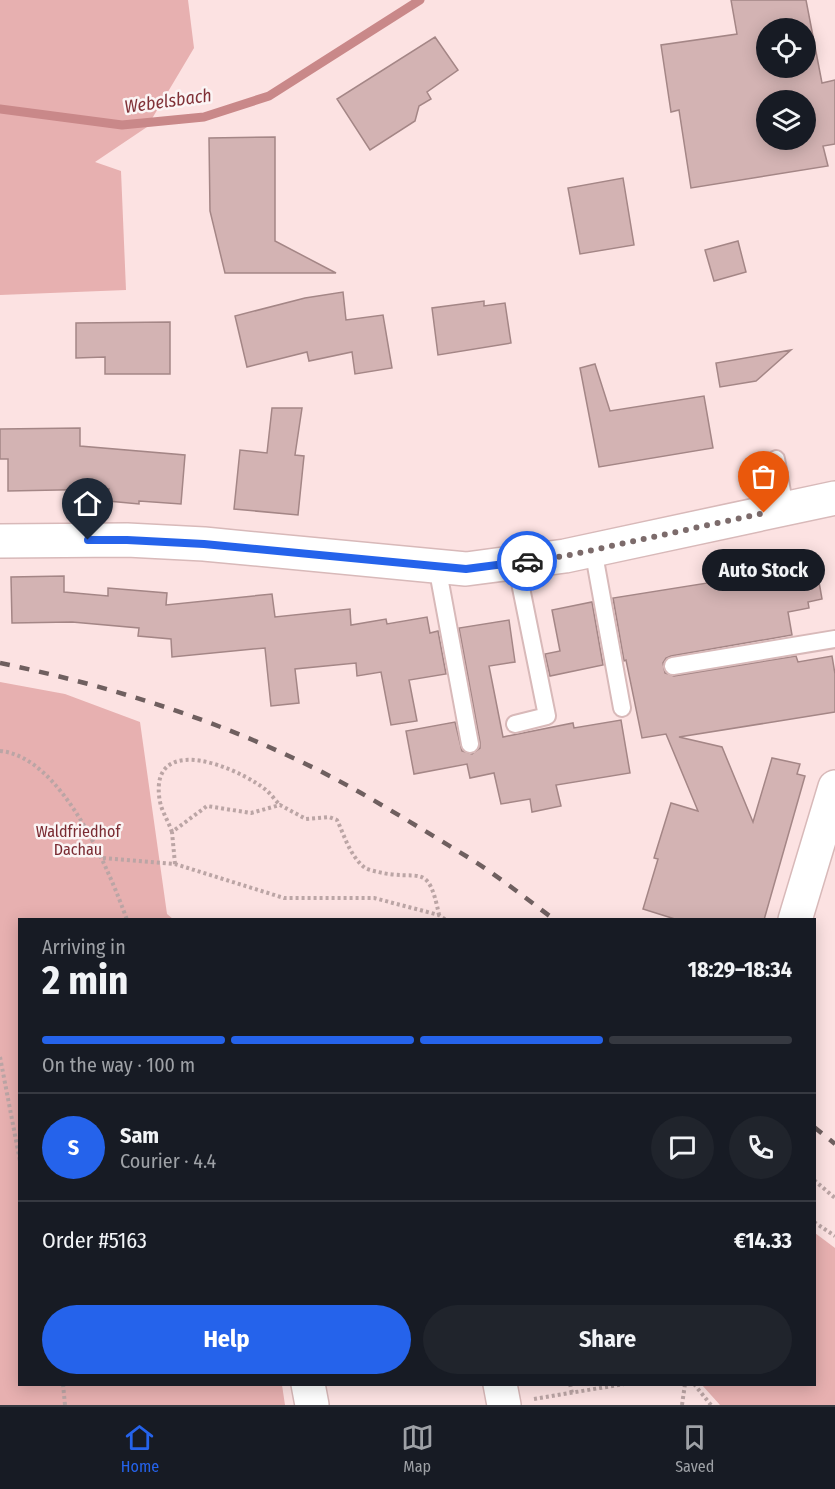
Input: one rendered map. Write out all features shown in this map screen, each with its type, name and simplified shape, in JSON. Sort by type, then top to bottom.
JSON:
[{"type":"street","points":[[0,541],[127,540],[204,544],[466,569],[565,556],[835,498]]},
{"type":"street","points":[[796,918],[835,787]]},
{"type":"street","points":[[308,1386],[312,1405]]},
{"type":"lane","points":[[776,459],[785,508]]},
{"type":"lane","points":[[593,549],[622,708]]},
{"type":"lane","points":[[515,724],[547,716],[516,563]]},
{"type":"lane","points":[[437,566],[470,744]]},
{"type":"lane","points":[[673,666],[835,639]]},
{"type":"path","points":[[0,751],[12,752],[36,766],[60,791],[90,834],[103,858],[126,918]]},
{"type":"path","points":[[175,864],[172,832],[161,805],[160,777],[165,768],[186,758],[210,763],[247,778],[266,790],[280,805],[306,819],[329,817],[338,820],[353,856],[367,870],[423,876],[430,882],[439,915]]},
{"type":"path","points":[[172,832],[207,806],[251,813],[280,805]]},
{"type":"path","points":[[103,858],[175,864],[284,898],[374,898],[443,918]]},
{"type":"path","points":[[0,1057],[2,1080],[18,1152]]},
{"type":"path","points":[[816,1182],[835,1198]]},
{"type":"path","points":[[816,1223],[835,1236]]},
{"type":"path","points":[[63,1386],[65,1405]]},
{"type":"path","points":[[570,1386],[572,1393]]},
{"type":"path","points":[[503,1398],[572,1393],[612,1386]]},
{"type":"path","points":[[682,1405],[685,1386]]},
{"type":"path","points":[[696,1386],[711,1405]]},
{"type":"green space","points":[[0,0],[188,0],[194,48],[147,127],[95,162],[121,171],[126,290],[0,295]]},
{"type":"green space","name":"Waldfriedhof Dachau","points":[[0,682],[65,694],[140,722],[167,914],[172,918],[18,918],[18,1386],[282,1386],[285,1405],[0,1405]]},
{"type":"green space","points":[[816,1234],[835,1248],[835,1405],[720,1405],[703,1386],[816,1386]]},
{"type":"building","points":[[731,0],[806,0],[809,18],[756,18],[756,78],[816,78],[816,52],[822,83],[835,80],[835,144],[823,146],[828,166],[691,188],[679,110],[671,112],[661,45],[737,34]]},
{"type":"building","points":[[435,37],[458,70],[427,92],[431,99],[419,106],[415,121],[370,150],[337,99]]},
{"type":"building","points":[[275,137],[275,241],[336,273],[225,273],[210,211],[209,138]]},
{"type":"building","points":[[623,178],[634,245],[580,254],[568,188]]},
{"type":"building","points":[[738,241],[746,272],[714,281],[705,250]]},
{"type":"building","points":[[343,292],[346,320],[383,315],[392,368],[355,374],[352,352],[309,361],[307,352],[247,367],[235,316],[305,298]]},
{"type":"building","points":[[484,301],[484,306],[505,303],[511,343],[438,355],[432,308]]},
{"type":"building","points":[[170,322],[170,374],[105,374],[105,357],[76,358],[76,323]]},
{"type":"building","points":[[791,350],[756,381],[720,387],[716,363]]},
{"type":"building","points":[[595,364],[610,411],[704,396],[713,448],[599,467],[580,368]]},
{"type":"building","points":[[272,408],[302,408],[295,455],[304,456],[298,515],[234,509],[240,450],[267,453]]},
{"type":"building","points":[[80,428],[80,446],[185,455],[181,504],[108,501],[109,489],[8,491],[8,459],[0,459],[0,429]]},
{"type":"building","points":[[815,559],[822,599],[808,602],[809,608],[788,612],[792,635],[671,656],[663,663],[665,673],[674,676],[796,656],[798,662],[832,656],[835,674],[835,712],[679,737],[722,747],[753,822],[772,758],[800,764],[797,774],[805,776],[765,918],[672,918],[643,909],[658,859],[654,858],[671,803],[698,811],[666,734],[642,738],[626,660],[624,661],[613,598],[714,582],[712,573],[738,568],[738,572]]},
{"type":"building","points":[[64,576],[64,592],[108,596],[108,588],[167,593],[166,605],[272,594],[275,617],[350,609],[351,625],[386,619],[387,624],[427,617],[430,633],[438,631],[446,674],[409,680],[417,721],[391,725],[381,672],[357,676],[356,663],[295,669],[299,703],[271,706],[265,648],[172,657],[171,639],[138,636],[139,628],[72,622],[12,623],[11,577]]},
{"type":"building","points":[[592,602],[603,665],[550,676],[545,654],[560,651],[552,610]]},
{"type":"building","points":[[509,620],[515,662],[489,666],[503,737],[573,723],[574,728],[621,720],[630,773],[556,785],[561,806],[532,812],[530,799],[501,804],[494,773],[470,778],[467,764],[414,774],[406,731],[455,722],[462,751],[472,754],[480,748],[459,628]]},
{"type":"waterway","name":"Webelsbach","points":[[0,109],[122,125],[204,117],[269,96],[420,0]]},
{"type":"railway","points":[[0,663],[94,685],[186,714],[319,770],[432,835],[505,882],[552,918]]},
{"type":"railway","points":[[816,1129],[835,1144]]},
{"type":"way so far","points":[[527,561],[565,556],[764,513]]},
{"type":"place","name":"Auto Stock","points":[[764,513]]},
{"type":"route","points":[[88,540],[204,544],[466,569],[527,561]]}]
